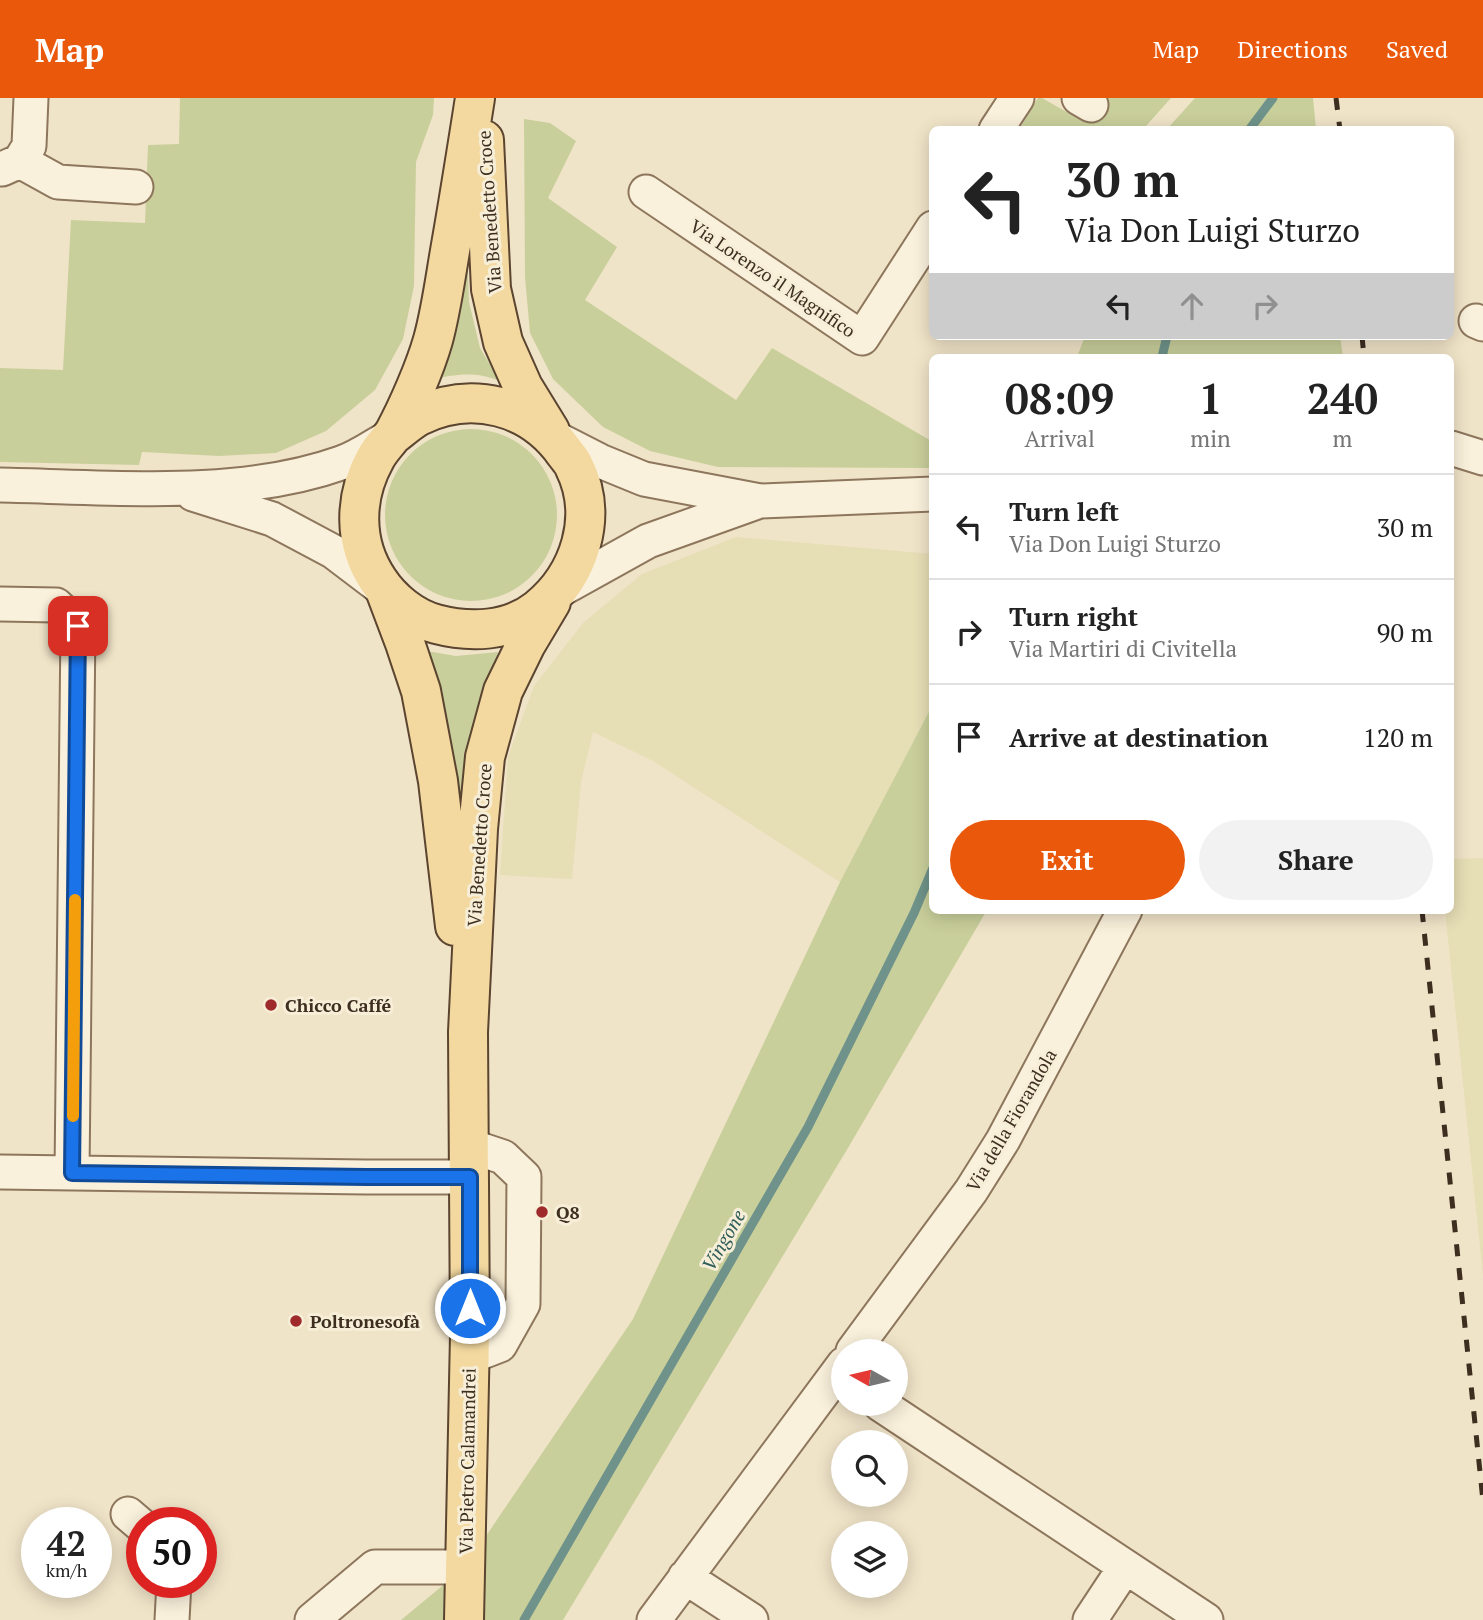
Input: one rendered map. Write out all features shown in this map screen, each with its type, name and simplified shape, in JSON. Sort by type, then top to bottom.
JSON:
[{"type":"main road","name":"Via Benedetto Croce","points":[[393,435],[432,341],[475,98]]},
{"type":"main road","name":"Via Benedetto Croce","points":[[470,1161],[468,1032],[478,829],[485,757],[503,691],[526,644],[576,563],[585,531],[584,497],[574,466],[523,387],[503,342],[491,289],[481,98]]},
{"type":"main road","name":"Via Benedetto Croce","points":[[468,1032],[438,781],[421,691],[384,590],[363,550],[359,506],[364,480],[376,456],[393,435],[417,416],[446,405],[477,402],[506,408],[532,420],[555,438]]},
{"type":"main road","name":"Via Benedetto Croce","points":[[384,590],[405,609],[430,622],[454,629],[479,630],[508,624],[536,611],[558,591]]},
{"type":"main road","name":"Via Pietro Calamandrei","points":[[464,1591],[470,1357],[470,1161]]},
{"type":"street","points":[[31,98],[29,146],[10,165],[58,181],[136,187]]},
{"type":"street","points":[[999,126],[1017,98]]},
{"type":"street","name":"Via Lorenzo il Magnifico","points":[[646,192],[862,338],[929,234]]},
{"type":"street","points":[[0,485],[178,489],[276,481],[343,463],[393,435]]},
{"type":"street","points":[[555,438],[644,479],[760,501],[929,494]]},
{"type":"street","points":[[1454,449],[1483,458]]},
{"type":"street","points":[[1454,468],[1483,467]]},
{"type":"street","points":[[178,489],[272,519],[334,552],[384,590]]},
{"type":"street","points":[[558,591],[648,541],[760,501]]},
{"type":"street","points":[[0,604],[56,605],[78,626],[72,1173]]},
{"type":"street","name":"Via della Fiorandola","points":[[864,1339],[971,1191],[1003,1140],[1123,914]]},
{"type":"street","points":[[0,1172],[366,1177],[502,1157],[524,1177],[523,1304],[500,1345],[470,1357]]},
{"type":"street","name":"Via della Fiorandola","points":[[654,1620],[831,1384]]},
{"type":"street","points":[[898,1416],[1206,1620]]},
{"type":"street","points":[[312,1620],[375,1567],[464,1591]]},
{"type":"street","points":[[1090,1620],[1125,1567]]},
{"type":"street","points":[[685,1577],[751,1620]]},
{"type":"street","points":[[172,1620],[173,1598]]},
{"type":"shaded area","points":[[736,537],[929,554],[929,712],[840,882],[653,761],[593,732],[581,782],[572,879],[500,875],[508,757],[534,686],[583,623],[642,574]]},
{"type":"shaded area","points":[[1483,858],[1483,1276],[1445,914],[1454,914],[1454,859]]},
{"type":"green space","points":[[180,98],[434,98],[433,115],[416,162],[414,286],[403,339],[375,390],[326,431],[276,453],[219,456],[142,452],[139,465],[0,462],[0,368],[63,370],[71,220],[145,223],[148,145],[179,144]]},
{"type":"green space","points":[[1038,98],[1086,123],[1104,98],[1171,98],[1146,126],[1021,126]]},
{"type":"green space","points":[[1195,98],[1313,98],[1316,126],[1170,126]]},
{"type":"green space","points":[[524,119],[550,123],[576,141],[548,198],[617,247],[585,300],[736,400],[772,348],[929,440],[929,468],[718,467],[650,451],[603,427],[553,379],[530,333],[525,277]]},
{"type":"green space","points":[[467,246],[469,302],[480,348],[500,381],[465,374],[429,380]]},
{"type":"green space","points":[[1083,340],[1341,340],[1343,354],[1078,354]]},
{"type":"green space","points":[[471,429],[504,435],[532,454],[551,482],[557,515],[551,548],[532,576],[504,595],[471,601],[438,595],[410,576],[391,548],[385,515],[391,482],[410,454],[438,435]]},
{"type":"green space","points":[[421,650],[456,656],[498,652],[468,764],[458,823]]},
{"type":"green space","points":[[929,712],[929,914],[985,914],[848,1148],[563,1620],[401,1620],[465,1567],[633,1319],[840,882]]},
{"type":"waterway","name":"Vingone","points":[[1252,126],[1273,98]]},
{"type":"waterway","name":"Vingone","points":[[1163,354],[1166,340]]},
{"type":"waterway","name":"Vingone","points":[[524,1620],[808,1127],[929,877]]},
{"type":"railway","points":[[1336,98],[1340,126]]},
{"type":"railway","points":[[1362,340],[1364,354]]},
{"type":"railway","points":[[1422,914],[1483,1501]]},
{"type":"slow traffic","points":[[73,1116],[75,900]]},
{"type":"place","name":"Chicco Caffé","points":[[271,1005]]},
{"type":"place","name":"Q8","points":[[542,1212]]},
{"type":"place","name":"Poltronesofà","points":[[296,1321]]},
{"type":"route","points":[[78,626],[72,1173],[470,1177],[470,1308]]}]
